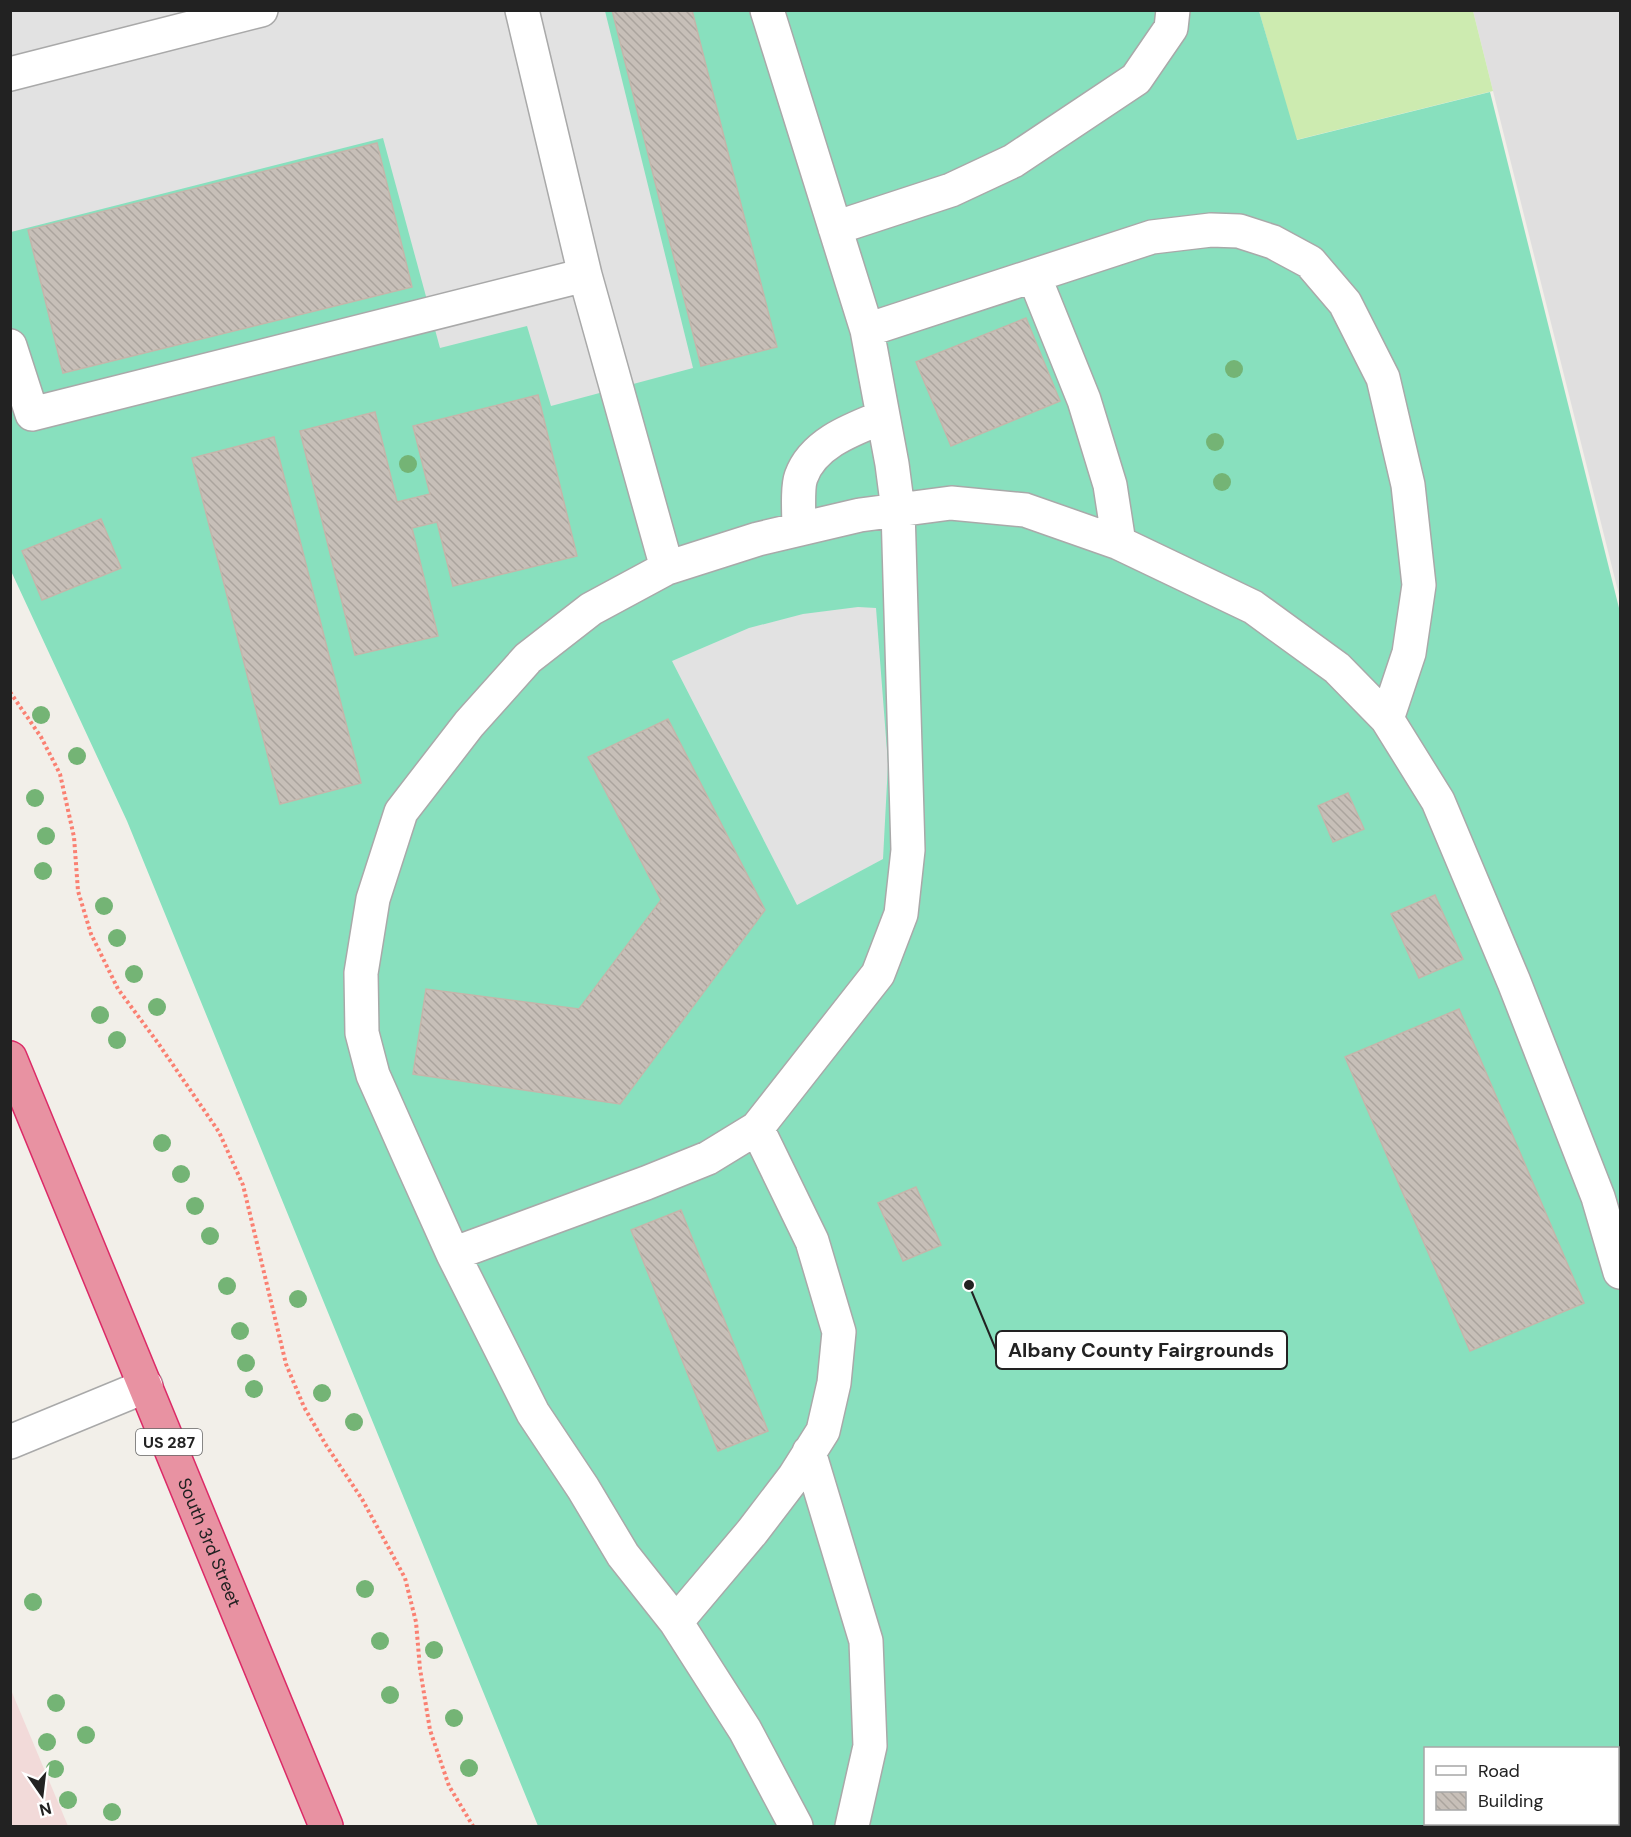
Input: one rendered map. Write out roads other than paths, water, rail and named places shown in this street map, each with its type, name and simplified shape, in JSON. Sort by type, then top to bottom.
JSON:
[{"type":"highway","name":"South 3rd Street","points":[[10,1058],[326,1827]]},
{"type":"lane","points":[[10,74],[261,10]]},
{"type":"lane","points":[[522,10],[585,275],[667,568]]},
{"type":"lane","points":[[453,1254],[708,1158],[757,1128],[878,974],[901,914],[908,850],[898,510],[892,464],[867,330],[767,10]]},
{"type":"lane","points":[[835,228],[951,190],[1013,161],[1136,80],[1171,28],[1173,10]]},
{"type":"lane","points":[[867,330],[1152,237],[1211,230],[1239,231],[1273,242],[1310,262],[1345,303],[1383,378],[1408,485],[1419,585],[1409,653],[1387,719]]},
{"type":"lane","points":[[10,346],[32,414],[585,275]]},
{"type":"lane","points":[[1034,276],[1084,400],[1110,485],[1119,543]]},
{"type":"lane","points":[[799,530],[801,478],[815,455],[845,432],[883,417]]},
{"type":"lane","points":[[796,1827],[745,1730],[676,1622],[623,1555],[583,1488],[533,1413],[453,1254],[374,1075],[362,1033],[361,973],[373,899],[401,812],[469,724],[528,658],[591,609],[667,568],[758,539],[860,515],[951,504],[1025,510],[1119,543],[1253,607],[1337,668],[1387,719],[1438,801],[1514,982],[1598,1197],[1620,1272]]},
{"type":"lane","points":[[676,1622],[753,1532],[794,1477],[823,1431],[834,1383],[839,1332],[812,1241],[757,1128]]},
{"type":"lane","points":[[10,1442],[146,1386]]},
{"type":"lane","points":[[809,1452],[866,1641],[870,1746],[852,1827]]},
{"type":"place","name":"Albany County Fairgrounds","points":[[969,1285]]}]
